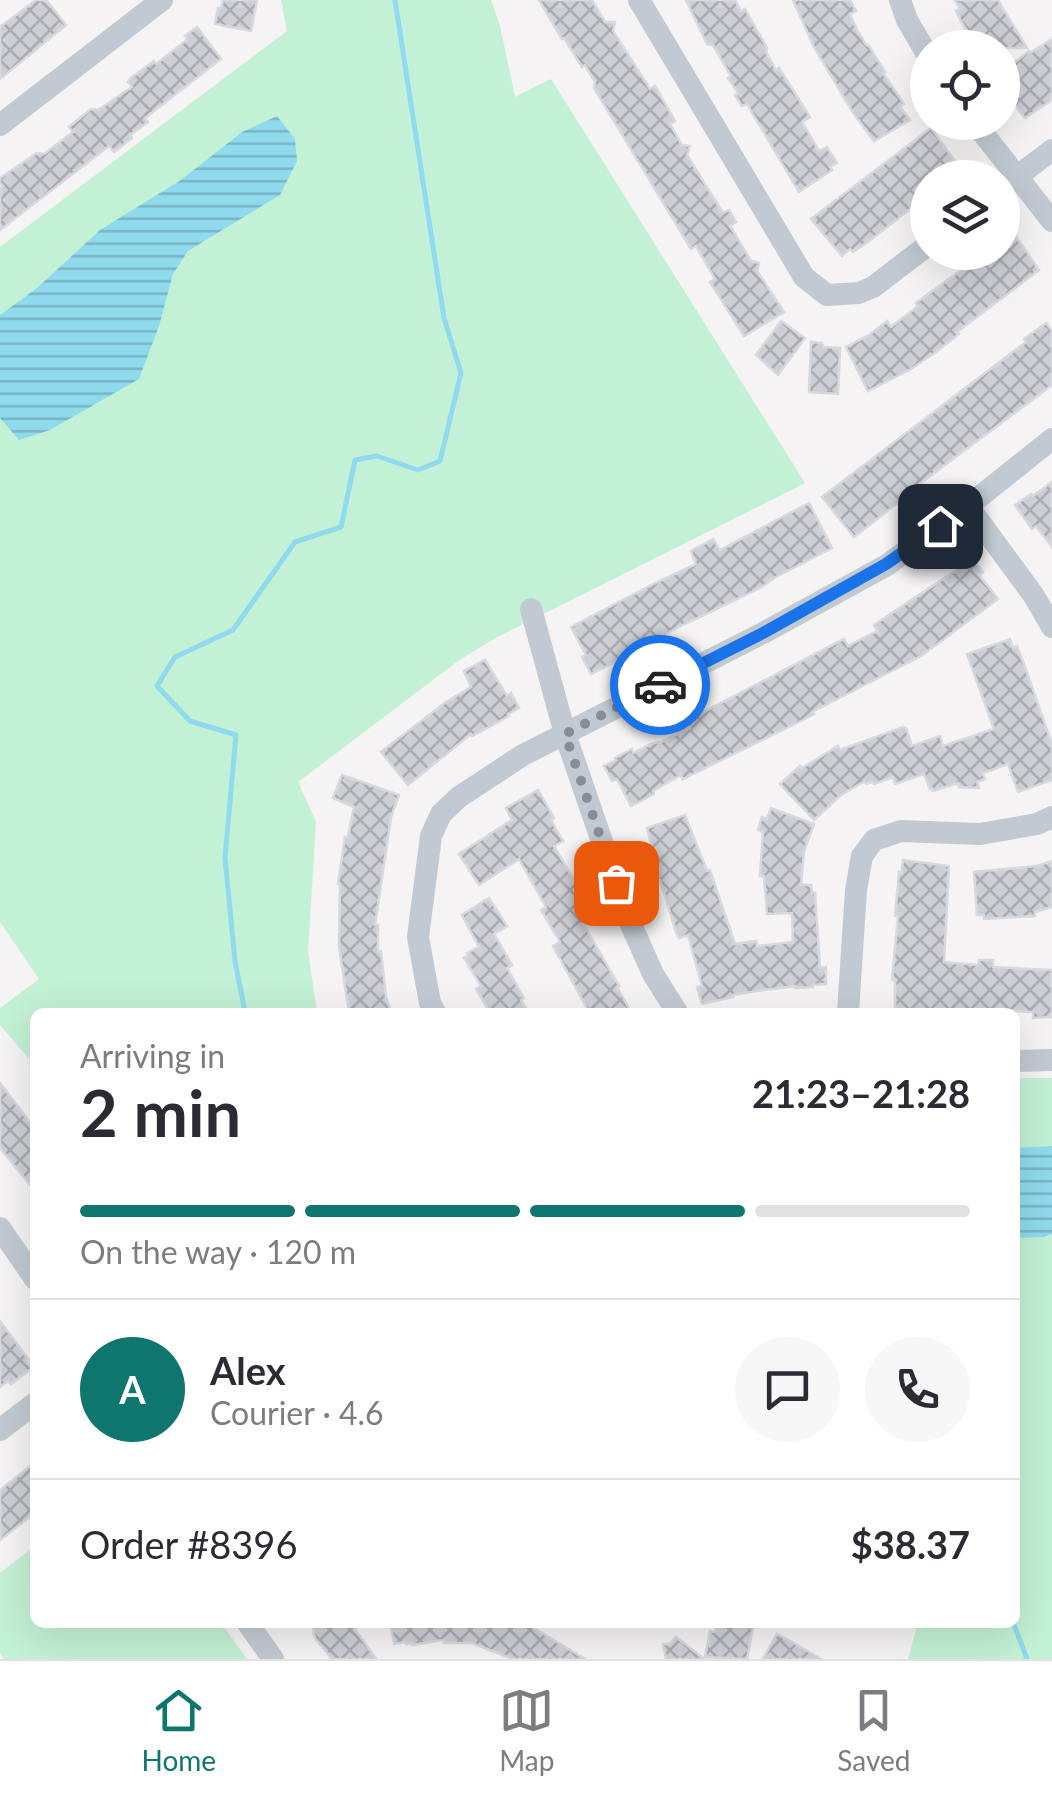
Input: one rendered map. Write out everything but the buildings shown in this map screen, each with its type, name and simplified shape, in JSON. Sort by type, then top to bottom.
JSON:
[{"type":"street","points":[[0,126],[162,0]]},
{"type":"street","points":[[639,0],[804,277],[826,295],[858,293],[910,258]]},
{"type":"street","points":[[900,0],[913,30]]},
{"type":"street","points":[[1020,175],[1052,150]]},
{"type":"street","points":[[1020,192],[1052,220]]},
{"type":"street","points":[[433,1008],[418,936],[432,836],[441,814],[459,797],[522,756],[763,633],[886,564],[1052,439]]},
{"type":"street","points":[[968,506],[1052,627]]},
{"type":"street","points":[[531,609],[565,734],[630,920],[675,1008]]},
{"type":"street","points":[[848,1008],[856,890],[862,856],[874,840],[901,831],[980,834],[1036,824],[1052,817]]},
{"type":"street","points":[[1020,1061],[1052,1060]]},
{"type":"street","points":[[0,1228],[30,1272]]},
{"type":"street","points":[[0,1430],[30,1407]]},
{"type":"street","points":[[252,1628],[273,1659]]},
{"type":"green space","points":[[281,0],[491,0],[515,97],[551,79],[805,483],[497,637],[458,661],[298,782],[316,822],[308,952],[316,1008],[30,1008],[30,1060],[0,1025],[0,1008],[39,979],[0,922],[0,247],[287,31]]},
{"type":"green space","points":[[1020,1078],[1052,1078],[1052,1659],[908,1659],[917,1628],[1020,1628]]},
{"type":"green space","points":[[30,1550],[30,1628],[225,1628],[247,1659],[4,1659],[0,1653],[0,1573]]},
{"type":"water","points":[[277,116],[295,139],[297,161],[280,195],[188,251],[173,274],[139,379],[50,430],[19,440],[0,418],[0,315],[37,288],[100,230],[181,180],[242,132]]},
{"type":"water","points":[[1052,1146],[1052,1234],[1044,1237],[1020,1238],[1020,1148]]},
{"type":"waterway","points":[[244,1008],[235,961],[225,858],[236,735],[190,721],[157,686],[175,657],[233,630],[295,542],[341,527],[355,460],[377,456],[418,470],[440,461],[461,373],[444,318],[395,0]]},
{"type":"waterway","points":[[1015,1628],[1027,1659]]},
{"type":"way so far","points":[[616,883],[565,734],[660,685]]},
{"type":"route","points":[[660,685],[886,564],[940,526]]}]
